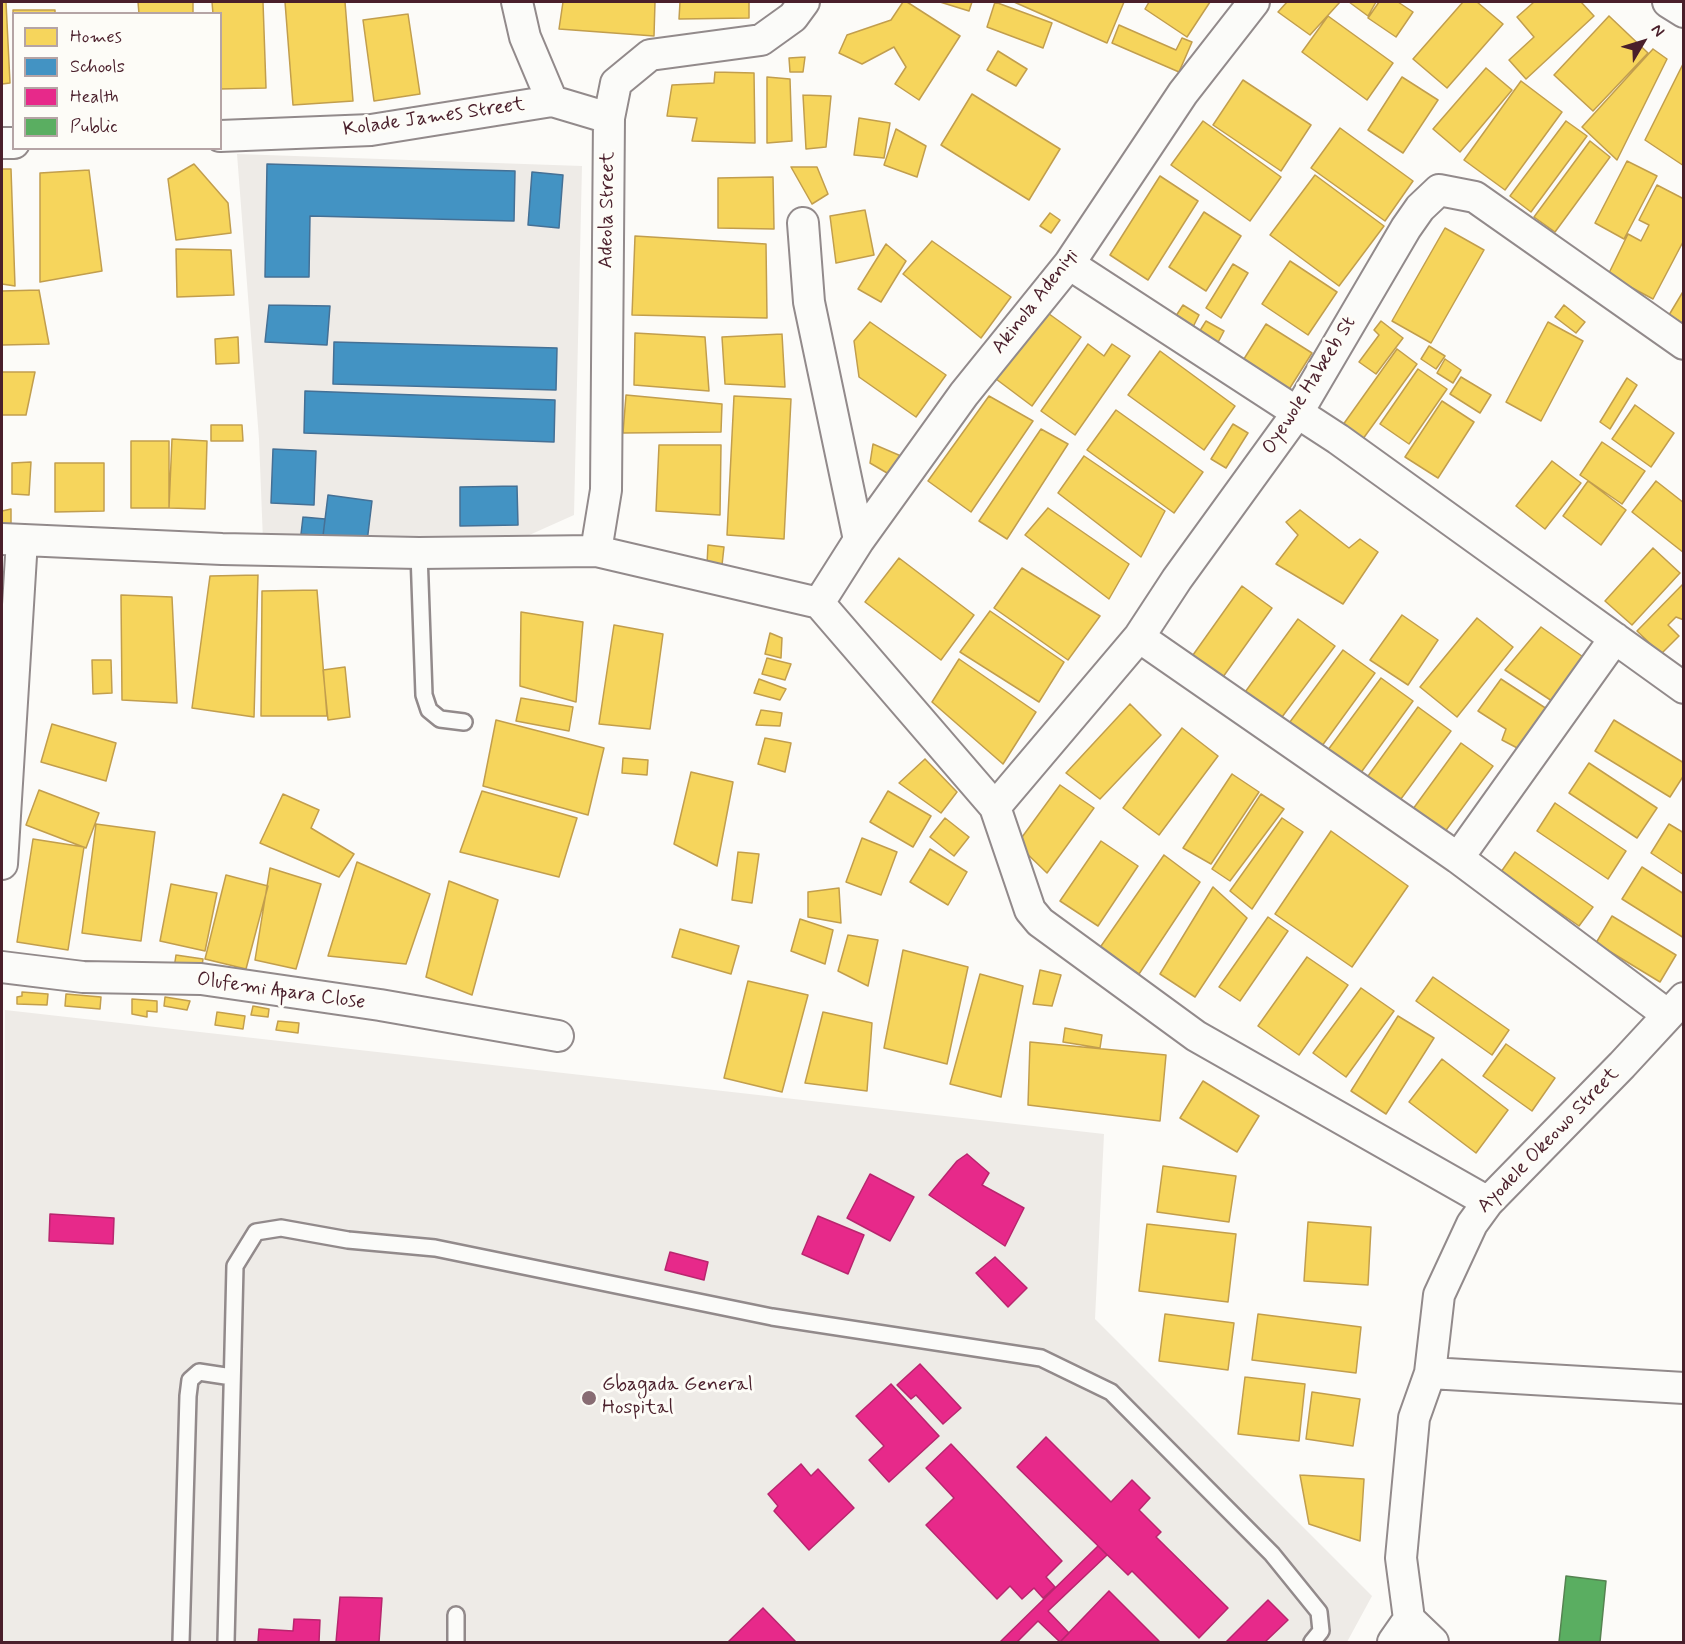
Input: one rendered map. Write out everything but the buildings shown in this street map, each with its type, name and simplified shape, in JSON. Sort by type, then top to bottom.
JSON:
[{"type":"street","points":[[517,2],[525,38],[552,101]]},
{"type":"street","name":"Adeola Street","points":[[596,551],[606,490],[609,118],[616,83],[650,55],[761,40],[793,17],[804,2]]},
{"type":"street","name":"Akinola Adeniyi","points":[[819,603],[860,540],[964,394],[1069,264],[1183,93],[1254,2]]},
{"type":"street","points":[[1668,2],[1683,12]]},
{"type":"street","name":"Kolade James Street","points":[[222,136],[371,130],[552,101],[609,118]]},
{"type":"street","name":"Oyewole Habeeb St","points":[[995,807],[1139,637],[1177,579],[1298,412],[1406,228],[1420,208],[1439,190],[1475,197],[1683,344]]},
{"type":"street","points":[[803,223],[810,302],[860,540]]},
{"type":"street","points":[[1069,264],[1298,412],[1683,688]]},
{"type":"street","points":[[2,864],[12,540],[222,549],[419,553],[596,551],[819,603],[995,807],[1030,910],[1040,922],[1196,1036],[1488,1202]]},
{"type":"street","points":[[1139,637],[1676,1006]]},
{"type":"street","points":[[1458,858],[1614,638]]},
{"type":"street","name":"Olufemi Apara Close","points":[[2,967],[84,977],[201,979],[380,1005],[558,1036]]},
{"type":"street","name":"Ayodele Okeowo Street","points":[[1401,1631],[1401,1558],[1414,1418],[1430,1373],[1439,1295],[1472,1224],[1488,1202],[1676,1006]]},
{"type":"street","points":[[1430,1373],[1683,1388]]},
{"type":"street","points":[[1401,1631],[1432,1642]]},
{"type":"lane","points":[[419,553],[424,695],[429,710],[440,719],[465,722]]},
{"type":"lane","points":[[226,1642],[235,1266],[256,1232],[280,1228],[348,1240],[435,1248],[772,1317],[1041,1358],[1111,1392],[1272,1554],[1319,1612],[1321,1631],[1312,1642]]},
{"type":"lane","points":[[181,1642],[190,1380],[199,1372],[232,1377]]},
{"type":"lane","points":[[456,1615],[456,1642]]},
{"type":"shaded area","points":[[237,154],[582,166],[574,515],[507,545],[263,541],[259,439]]},
{"type":"shaded area","name":"Gbagada General Hospital","points":[[5,1010],[1104,1134],[1095,1319],[1372,1596],[1347,1642],[2,1642]]},
{"type":"place","name":"Gbagada General Hospital","points":[[589,1398]]}]
